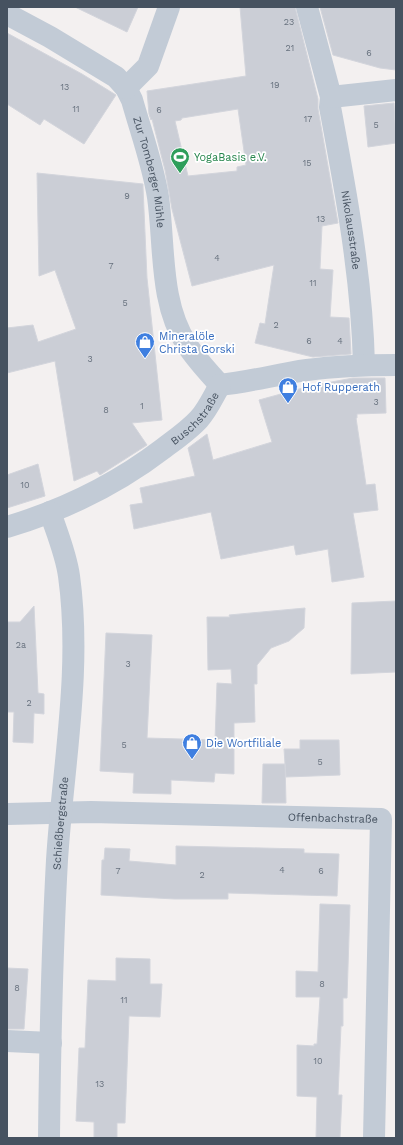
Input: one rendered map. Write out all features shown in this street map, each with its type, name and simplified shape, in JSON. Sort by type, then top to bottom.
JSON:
[{"type":"street","points":[[126,88],[148,66],[169,7]]},
{"type":"street","name":"Nikolausstraße","points":[[306,7],[331,97],[330,107],[351,224],[362,318],[364,365]]},
{"type":"street","name":"Zur Tomberger Mühle","points":[[7,14],[94,62],[116,77],[126,88],[134,108],[158,195],[163,233],[166,285],[171,309],[186,344],[220,385]]},
{"type":"street","points":[[331,97],[396,90]]},
{"type":"street","name":"Buschstraße","points":[[7,527],[50,512],[107,486],[171,444],[199,420],[207,410],[220,385],[251,381],[308,370],[364,365],[396,365]]},
{"type":"street","name":"Schießbergstraße","points":[[48,1138],[57,858],[71,701],[73,643],[72,606],[67,566],[50,512]]},
{"type":"street","name":"Offenbachstraße","points":[[62,814],[91,812],[381,819],[374,1138]]},
{"type":"street","points":[[7,814],[62,814]]},
{"type":"street","points":[[7,1041],[50,1043]]},
{"type":"building","points":[[75,7],[138,7],[127,32]]},
{"type":"building","points":[[240,7],[295,7],[318,99],[318,109],[338,223],[322,226],[320,269],[333,270],[330,317],[349,318],[351,354],[313,357],[255,343],[260,323],[265,324],[274,265],[192,286],[172,209],[165,170],[152,119],[151,120],[149,114],[147,91],[246,76]],"holes":[[[238,109],[246,165],[237,167],[237,171],[188,176],[175,121],[181,120],[182,118]]]},
{"type":"building","points":[[320,7],[396,7],[396,70],[380,68],[333,55]]},
{"type":"building","points":[[7,33],[82,74],[116,95],[84,144],[44,119],[40,125],[7,104]]},
{"type":"building","points":[[394,103],[396,143],[368,147],[364,106]]},
{"type":"building","points":[[37,173],[143,184],[147,278],[162,420],[132,423],[147,445],[100,475],[97,471],[74,481],[55,361],[7,373],[7,328],[33,325],[38,342],[76,329],[55,270],[39,276]]},
{"type":"building","points":[[353,378],[385,378],[386,413],[357,414],[356,418],[366,485],[375,484],[378,510],[353,513],[364,577],[332,582],[328,549],[296,555],[294,545],[221,559],[211,512],[134,529],[130,505],[143,503],[140,488],[195,476],[188,448],[207,434],[213,460],[272,442],[259,400],[310,386]]},
{"type":"building","points":[[38,464],[45,496],[7,508],[7,475]]},
{"type":"building","points":[[396,601],[396,672],[351,674],[352,603]]},
{"type":"building","points":[[34,606],[38,693],[44,694],[44,714],[34,713],[33,743],[13,742],[14,712],[7,712],[7,622],[20,622]]},
{"type":"building","points":[[305,608],[304,628],[289,641],[271,648],[257,665],[257,684],[254,684],[255,722],[234,723],[234,774],[215,773],[214,782],[171,780],[171,794],[133,793],[134,773],[100,771],[106,633],[152,635],[147,738],[215,740],[217,683],[232,684],[231,669],[208,670],[207,617],[230,617],[229,615]]},
{"type":"building","points":[[300,740],[339,740],[340,775],[286,777],[284,749],[300,749]]},
{"type":"building","points":[[263,764],[285,764],[286,803],[262,803]]},
{"type":"building","points":[[176,846],[304,849],[304,853],[339,854],[337,896],[228,893],[228,899],[175,899],[101,895],[102,860],[104,860],[105,848],[130,849],[129,861],[176,865]]},
{"type":"building","points":[[320,904],[350,905],[347,998],[343,998],[343,1026],[341,1026],[338,1095],[342,1095],[340,1138],[316,1138],[317,1097],[297,1096],[297,1045],[314,1046],[314,1044],[317,1044],[320,997],[296,997],[296,971],[318,972]]},
{"type":"building","points":[[116,958],[150,959],[150,984],[162,984],[160,1017],[129,1016],[125,1123],[117,1123],[117,1138],[94,1138],[94,1122],[76,1121],[79,1048],[85,1048],[88,980],[116,981]]},
{"type":"building","points":[[7,968],[28,969],[24,1029],[7,1029]]},
{"type":"place","name":"YogaBasis e.V.","points":[[180,174]]},
{"type":"place","name":"Mineralöle Christa Gorski","points":[[145,359]]},
{"type":"place","name":"Hof Rupperath","points":[[288,404]]},
{"type":"place","name":"Die Wortfiliale","points":[[192,760]]}]
